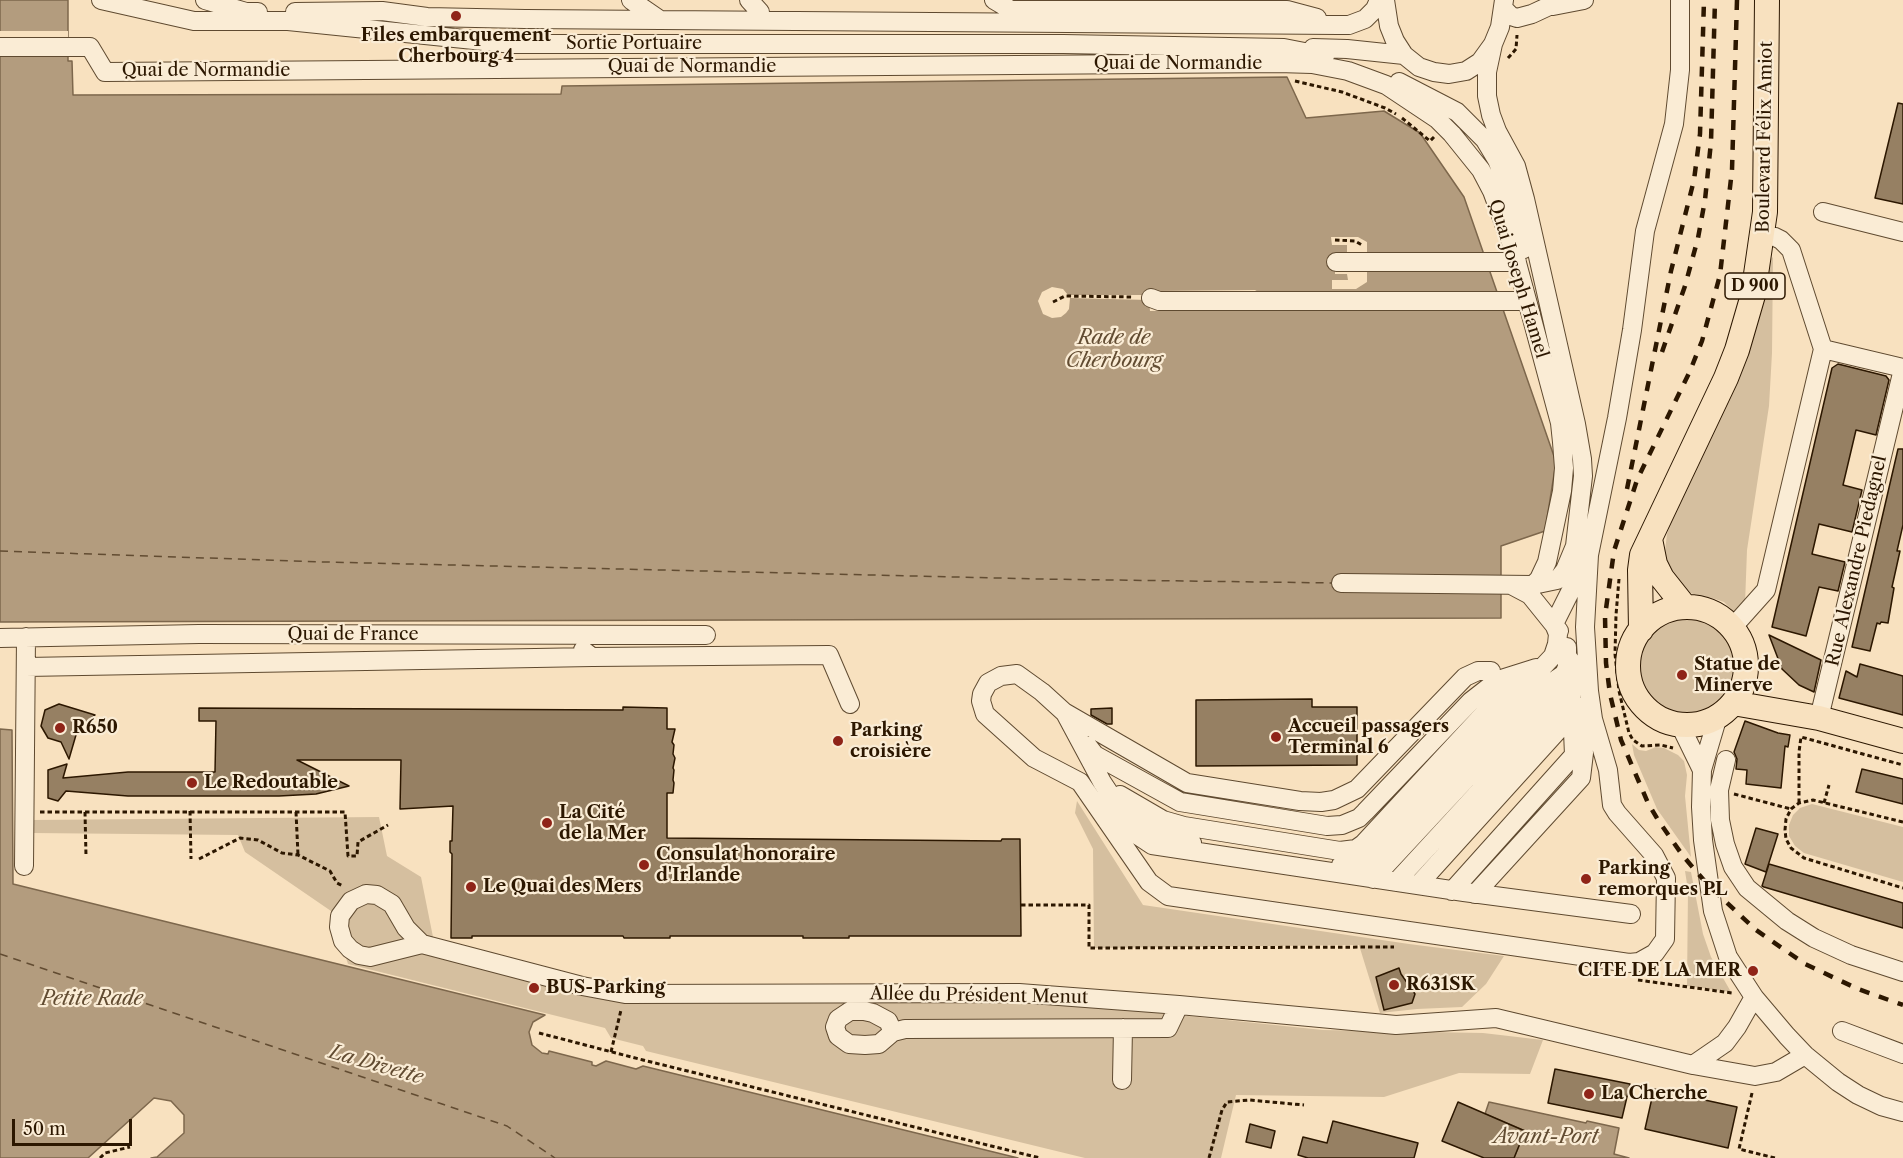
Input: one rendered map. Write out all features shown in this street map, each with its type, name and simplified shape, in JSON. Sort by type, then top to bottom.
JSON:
[{"type":"main road","name":"Boulevard Félix Amiot","points":[[1641,630],[1642,555],[1696,443],[1737,350],[1753,295],[1763,236],[1766,195],[1767,0]]},
{"type":"main road","points":[[1650,539],[1655,564],[1662,579],[1685,607]]},
{"type":"main road","points":[[1685,607],[1698,608],[1711,612],[1732,628],[1744,650],[1746,674],[1740,692],[1726,710],[1700,724],[1680,724],[1655,715],[1628,693],[1632,649],[1641,630],[1660,614],[1685,607]]},
{"type":"main road","points":[[1746,674],[1772,698],[1811,716],[1903,741]]},
{"type":"main road","points":[[1726,710],[1811,716]]},
{"type":"street","name":"Sortie Portuaire","points":[[101,0],[194,21],[288,21],[513,44],[1063,44],[1281,55]]},
{"type":"street","points":[[205,0],[246,12],[382,11],[427,17],[1339,25],[1349,25],[1365,19],[1375,9],[1379,0]]},
{"type":"street","points":[[631,0],[660,20]]},
{"type":"street","points":[[994,0],[1011,10],[1287,10],[1339,25]]},
{"type":"street","points":[[1385,0],[1389,26],[1404,55],[1419,67],[1449,74],[1466,71],[1480,62],[1500,27],[1504,5]]},
{"type":"street","points":[[1504,5],[1511,16],[1517,18],[1532,14],[1556,2],[1570,0]]},
{"type":"street","points":[[1556,2],[1584,0]]},
{"type":"street","points":[[1086,743],[1185,790],[1329,810],[1346,805],[1564,702],[1567,673],[1589,555],[1617,418],[1632,330],[1645,231],[1674,124],[1680,70],[1680,0]]},
{"type":"street","points":[[1341,583],[1505,585],[1540,583],[1557,580],[1565,570],[1575,546],[1582,485],[1582,459],[1525,199],[1516,166],[1491,115],[1487,96],[1487,72],[1492,44]]},
{"type":"street","name":"Quai de Normandie","points":[[0,47],[90,47],[105,72],[1281,55]]},
{"type":"street","points":[[1281,55],[1347,49],[1404,55]]},
{"type":"street","points":[[1281,55],[1342,59],[1374,70],[1457,112],[1485,140],[1497,160],[1518,225],[1566,414],[1570,444],[1571,465],[1568,487],[1540,583]]},
{"type":"street","name":"Quai Joseph Hamel","points":[[1281,55],[1348,71],[1386,85],[1437,119],[1452,134],[1481,170],[1492,191],[1517,262],[1560,423],[1564,468],[1562,491],[1545,571],[1540,583]]},
{"type":"street","points":[[1823,212],[1903,232]]},
{"type":"street","points":[[1732,628],[1766,590],[1823,350],[1791,250],[1775,237],[1763,236]]},
{"type":"street","points":[[1336,262],[1517,262]]},
{"type":"street","points":[[1151,297],[1159,301],[1527,301]]},
{"type":"street","points":[[1823,350],[1903,369]]},
{"type":"street","name":"Rue Alexandre Piedagnel","points":[[1811,716],[1903,369]]},
{"type":"street","points":[[1419,886],[1518,724],[1554,670],[1560,653],[1567,673],[1568,731],[1518,724],[1334,800],[1321,802],[1300,801],[1187,783],[1064,712],[1017,674],[1008,674],[994,679],[988,683],[982,694],[981,701],[985,714],[1034,758],[1080,782],[1149,882],[1168,896],[1618,961],[1639,962],[1656,953],[1665,939],[1666,878],[1654,855],[1617,813],[1610,796],[1608,770],[1593,719],[1589,691],[1585,627],[1589,555]]},
{"type":"street","points":[[1505,585],[1530,595],[1567,673]]},
{"type":"street","name":"Quai de France","points":[[0,638],[199,634],[706,635]]},
{"type":"street","points":[[564,635],[592,657]]},
{"type":"street","points":[[24,866],[26,637]]},
{"type":"street","points":[[1518,724],[1498,680],[1523,671],[1556,650],[1567,673]]},
{"type":"street","points":[[1064,712],[1116,789],[1163,820],[1184,826],[1348,851],[1363,844],[1518,724],[1567,682],[1573,652],[1578,669],[1584,753],[1518,724],[1465,677],[1472,673],[1523,671]]},
{"type":"street","points":[[26,667],[592,657],[829,656],[850,704]]},
{"type":"street","points":[[1726,710],[1702,770],[1701,807],[1703,840],[1714,919],[1728,957],[1754,997],[1787,1036],[1806,1054],[1838,1082],[1858,1095],[1881,1106],[1903,1112]]},
{"type":"street","points":[[1064,712],[1102,782],[1137,835],[1144,841],[1165,848],[1419,886],[1631,914]]},
{"type":"street","points":[[1086,743],[1180,802],[1334,826],[1351,822],[1518,724]]},
{"type":"street","points":[[1116,789],[1179,810],[1330,834],[1340,833],[1359,826],[1379,810],[1518,724]]},
{"type":"street","points":[[1419,886],[1518,724]]},
{"type":"street","points":[[1419,886],[1518,724]]},
{"type":"street","points":[[1419,886],[1518,724]]},
{"type":"street","points":[[1680,724],[1702,770]]},
{"type":"street","points":[[1726,760],[1719,790],[1720,820],[1733,867],[1747,888],[1780,916],[1814,938],[1851,955],[1903,972]]},
{"type":"street","name":"Allée du Président Menut","points":[[422,944],[406,928],[392,904],[377,895],[360,896],[351,901],[340,916],[339,927],[343,941],[359,955],[369,957],[406,946],[422,944],[582,986],[625,994],[1019,993],[1396,1025],[1496,1018],[1693,1065],[1755,1076]]},
{"type":"street","points":[[1693,1065],[1725,1043],[1754,997]]},
{"type":"street","points":[[893,1032],[905,1029],[1168,1028],[1179,1005]]},
{"type":"street","points":[[1122,1080],[1123,1029]]},
{"type":"street","points":[[1842,1031],[1903,1054]]},
{"type":"street","points":[[1755,1076],[1776,1072],[1806,1054]]},
{"type":"path","points":[[1053,302],[1065,296],[1151,297]]},
{"type":"path","points":[[1620,573],[1615,638],[1628,693],[1629,733],[1637,744],[1665,745],[1679,751],[1684,756],[1693,752]]},
{"type":"path","points":[[1799,803],[1801,737],[1903,765]]},
{"type":"path","points":[[1824,802],[1829,785]]},
{"type":"path","points":[[1719,790],[1791,809]]},
{"type":"path","points":[[1903,822],[1813,800],[1799,803],[1791,809],[1786,819],[1786,839],[1797,854],[1903,888]]},
{"type":"path","points":[[190,811],[191,859]]},
{"type":"path","points":[[296,811],[298,855]]},
{"type":"path","points":[[25,812],[345,812],[348,856],[357,856],[358,842],[388,825]]},
{"type":"path","points":[[85,812],[86,856]]},
{"type":"path","points":[[199,860],[240,838],[258,840],[282,853],[298,855],[330,871],[337,884],[347,885]]},
{"type":"path","points":[[1021,905],[1089,905],[1089,948],[1395,947]]},
{"type":"path","points":[[1630,979],[1734,994]]},
{"type":"path","points":[[611,1052],[625,994]]},
{"type":"path","points":[[539,1033],[1040,1158]]},
{"type":"path","points":[[1755,1076],[1739,1149],[1775,1158]]},
{"type":"path","points":[[1209,1158],[1222,1110],[1227,1102],[1249,1100],[1304,1105]]},
{"type":"path","points":[[99,1158],[105,1153],[130,1147]]},
{"type":"shaded area","points":[[1773,257],[1769,406],[1747,550],[1745,604],[1737,615],[1724,602],[1689,593],[1669,569],[1665,551],[1667,534],[1675,510],[1769,261]]},
{"type":"shaded area","points":[[1687,618],[1705,622],[1721,632],[1731,648],[1735,666],[1731,684],[1721,700],[1705,710],[1687,714],[1669,710],[1653,700],[1643,684],[1639,666],[1643,648],[1653,632],[1669,622]]},
{"type":"shaded area","points":[[1632,744],[1639,750],[1646,751],[1656,747],[1664,748],[1684,761],[1687,775],[1685,796],[1691,857],[1657,809],[1634,755]]},
{"type":"shaded area","points":[[1077,801],[1143,905],[1504,956],[1486,984],[1462,1007],[1380,1013],[1359,945],[1094,948],[1093,849],[1075,813]]},
{"type":"shaded area","points":[[1812,804],[1903,827],[1903,882],[1804,853],[1795,846],[1789,836],[1789,825],[1793,815],[1800,808]]},
{"type":"shaded area","points":[[379,817],[387,856],[421,877],[436,952],[611,998],[1043,1001],[1323,1030],[1483,1033],[1543,1040],[1530,1074],[1459,1073],[1384,1097],[1236,1095],[1221,1158],[1085,1158],[646,1051],[643,1046],[611,1038],[605,1028],[348,964],[331,911],[245,852],[238,835],[33,833],[32,820]]},
{"type":"shaded area","points":[[1685,871],[1691,872],[1703,934],[1711,957],[1731,992],[1687,986],[1688,890]]},
{"type":"water","name":"Rade de Cherbourg","points":[[0,0],[68,0],[68,61],[72,61],[73,95],[561,94],[562,86],[1287,77],[1306,118],[1384,111],[1420,133],[1464,197],[1556,462],[1545,531],[1501,546],[1501,618],[0,622]]},
{"type":"water","points":[[0,729],[12,730],[13,884],[545,1015],[533,1022],[529,1032],[532,1045],[542,1053],[548,1054],[549,1051],[592,1062],[592,1065],[596,1066],[606,1061],[636,1069],[643,1066],[1018,1158],[151,1158],[157,1157],[184,1133],[184,1115],[171,1101],[154,1098],[88,1158],[0,1158]]},
{"type":"water","name":"Avant-Port","points":[[1489,1102],[1619,1128],[1614,1154],[1629,1158],[1514,1158],[1525,1131],[1485,1114]]},
{"type":"pier","points":[[0,31],[68,31],[68,56],[0,56]]},
{"type":"pier","points":[[1331,237],[1358,237],[1367,242],[1367,282],[1356,289],[1332,289],[1332,280],[1348,280],[1347,274],[1335,274],[1335,253],[1347,253],[1347,245],[1332,245]]},
{"type":"pier","points":[[1052,287],[1063,289],[1068,295],[1149,295],[1149,292],[1159,291],[1255,290],[1260,293],[1260,306],[1255,310],[1150,311],[1149,300],[1070,298],[1069,309],[1066,313],[1061,317],[1052,318],[1043,314],[1038,301],[1042,292]]},
{"type":"building","points":[[1898,103],[1903,104],[1903,204],[1875,198]]},
{"type":"building","points":[[1838,364],[1886,376],[1889,380],[1876,435],[1856,430],[1843,485],[1862,490],[1852,532],[1819,524],[1812,554],[1845,562],[1838,591],[1819,587],[1806,636],[1772,627],[1832,368]]},
{"type":"building","points":[[1898,449],[1903,449],[1903,525],[1897,551],[1900,551],[1892,587],[1894,588],[1888,623],[1877,623],[1870,651],[1852,647]]},
{"type":"building","points":[[1769,635],[1821,660],[1814,692],[1799,685],[1782,669]]},
{"type":"building","points":[[1860,664],[1903,676],[1903,715],[1839,698],[1846,671],[1857,677]]},
{"type":"building","name":"Accueil passagers Terminal 6","points":[[1312,699],[1312,707],[1357,707],[1357,765],[1196,766],[1196,700]]},
{"type":"building","name":"R650","points":[[59,704],[95,715],[78,728],[69,759],[61,742],[48,738],[41,726],[45,710]]},
{"type":"building","points":[[623,707],[667,708],[667,729],[675,729],[672,742],[675,758],[673,793],[667,793],[667,838],[1001,841],[1002,839],[1020,839],[1021,936],[624,938],[623,936],[472,936],[472,938],[451,938],[452,854],[450,841],[452,841],[453,806],[400,809],[401,760],[297,760],[349,786],[316,794],[128,796],[66,791],[58,801],[48,798],[48,770],[67,764],[63,778],[128,772],[215,772],[216,721],[199,721],[199,708],[623,710]]},
{"type":"building","points":[[1112,708],[1112,724],[1107,724],[1091,715],[1091,709]]},
{"type":"building","points":[[1745,721],[1790,735],[1788,747],[1785,746],[1781,788],[1746,784],[1747,770],[1736,769],[1737,759],[1734,752]]},
{"type":"building","points":[[1862,769],[1903,779],[1903,804],[1856,792]]},
{"type":"building","points":[[1756,828],[1778,834],[1766,872],[1745,864]]},
{"type":"building","points":[[1769,864],[1903,903],[1903,928],[1764,887],[1762,886]]},
{"type":"building","name":"R631SK","points":[[1399,968],[1415,994],[1412,1003],[1384,1010],[1376,977]]},
{"type":"building","name":"La Cherche","points":[[1555,1069],[1630,1084],[1622,1118],[1548,1103]]},
{"type":"building","points":[[1654,1089],[1737,1107],[1728,1148],[1645,1129]]},
{"type":"building","points":[[1458,1102],[1525,1131],[1514,1158],[1484,1158],[1442,1141]]},
{"type":"building","points":[[1333,1121],[1418,1143],[1414,1158],[1308,1158],[1298,1155],[1303,1137],[1327,1143]]},
{"type":"building","points":[[1250,1124],[1275,1131],[1271,1148],[1246,1142]]},
{"type":"ferry route","points":[[0,551],[325,562],[1039,579],[1334,583]]},
{"type":"ferry route","points":[[0,954],[507,1126],[555,1158]]},
{"type":"railway","points":[[1627,489],[1671,271],[1694,180],[1700,134],[1704,0]]},
{"type":"railway","points":[[1662,352],[1685,286],[1705,200],[1711,142],[1715,0]]},
{"type":"railway","points":[[1737,0],[1732,170],[1720,275],[1702,341],[1690,371],[1637,480],[1614,551],[1605,616],[1606,663],[1610,694],[1621,740],[1648,803],[1683,856],[1708,885],[1756,930],[1805,964],[1858,989],[1903,1005]]},
{"type":"place","name":"Files embarquement Cherbourg 4","points":[[456,16]]},
{"type":"place","name":"Statue de Minerve","points":[[1682,675]]},
{"type":"place","name":"R650","points":[[60,728]]},
{"type":"place","name":"Accueil passagers Terminal 6","points":[[1276,737]]},
{"type":"place","name":"Parking croisière","points":[[838,741]]},
{"type":"place","name":"Le Redoutable","points":[[192,783]]},
{"type":"place","name":"La Cité de la Mer","points":[[547,823]]},
{"type":"place","name":"Consulat honoraire d'Irlande","points":[[644,865]]},
{"type":"place","name":"Parking remorques PL","points":[[1586,879]]},
{"type":"place","name":"Le Quai des Mers","points":[[471,887]]},
{"type":"place","name":"CITE DE LA MER","points":[[1753,971]]},
{"type":"place","name":"R631SK","points":[[1394,985]]},
{"type":"place","name":"BUS-Parking","points":[[534,988]]},
{"type":"place","name":"La Cherche","points":[[1589,1094]]},
{"type":"water label","name":"Petite Rade","points":[[92,999]]},
{"type":"water label","name":"La Divette","points":[[376,1065]]}]
